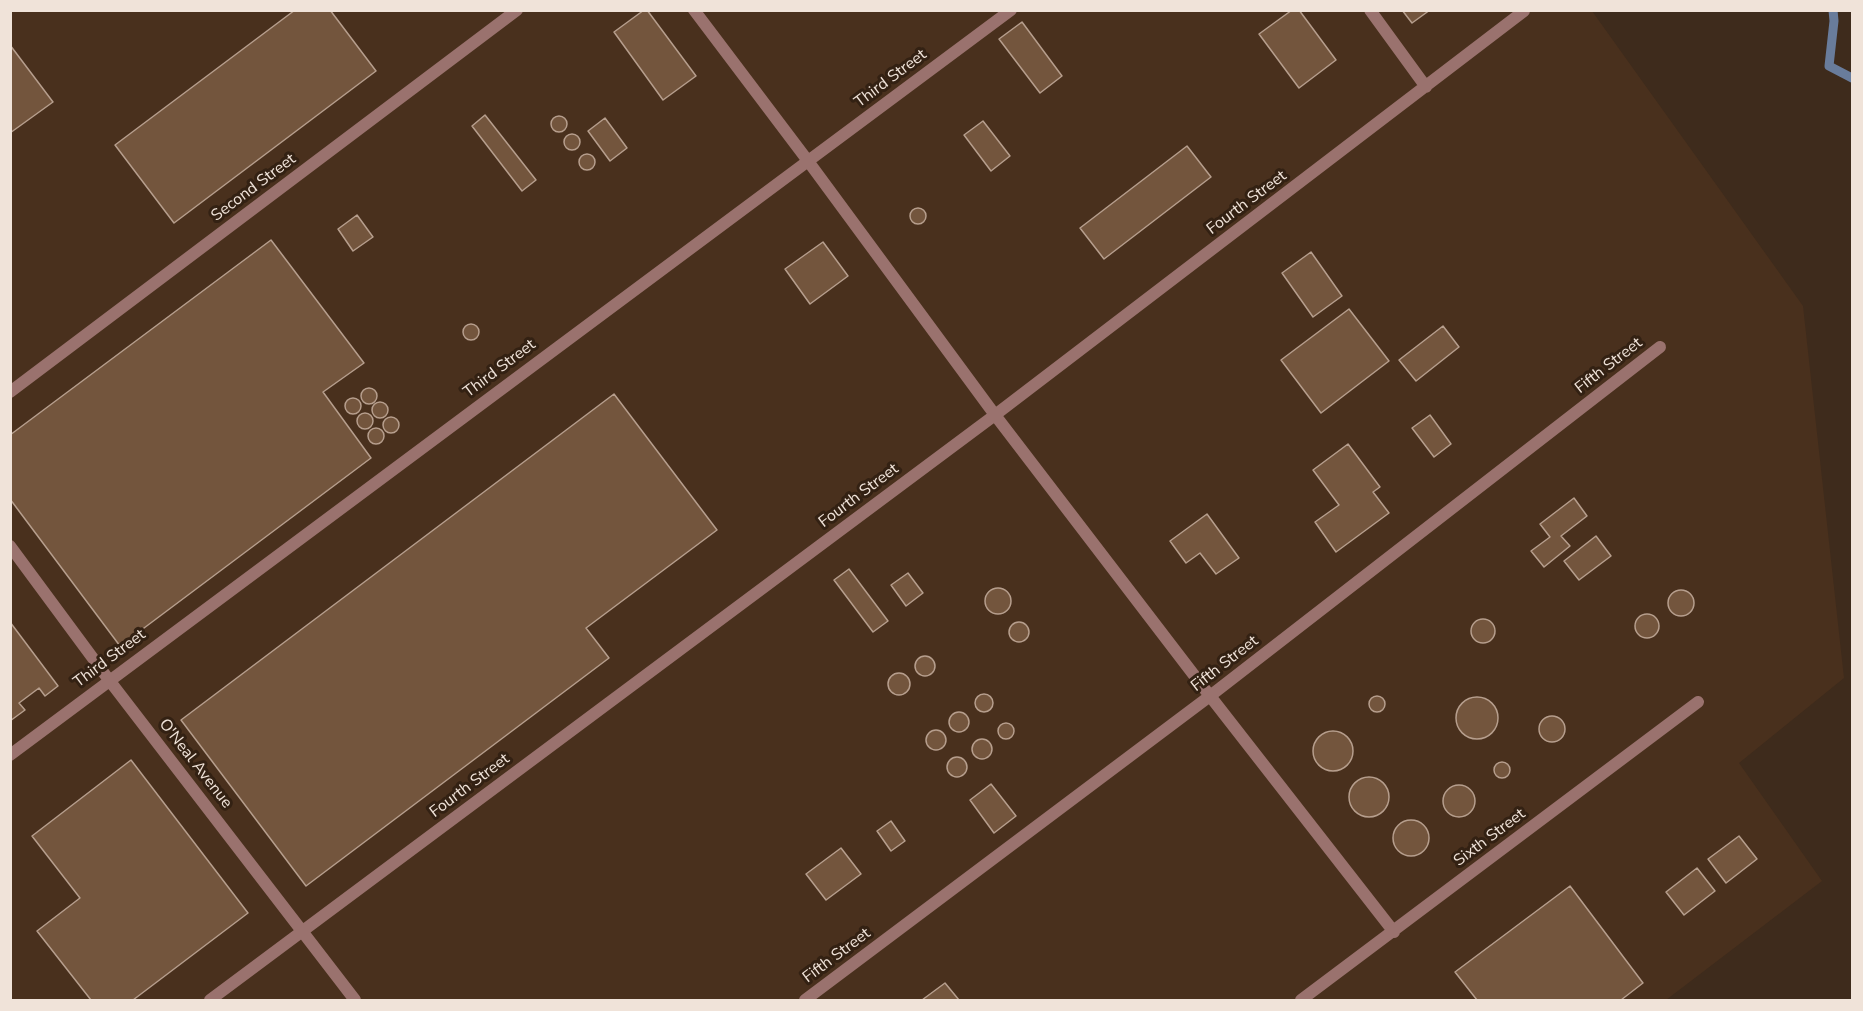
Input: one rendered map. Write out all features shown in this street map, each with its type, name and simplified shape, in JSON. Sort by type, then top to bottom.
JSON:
[{"type":"lane","name":"Second Street","points":[[10,392],[517,10]]},
{"type":"lane","points":[[693,10],[808,161],[995,416],[1394,932]]},
{"type":"lane","name":"Third Street","points":[[10,755],[1011,10]]},
{"type":"lane","points":[[1370,10],[1426,87]]},
{"type":"lane","name":"Fourth Street","points":[[210,1000],[995,416],[1524,11]]},
{"type":"lane","name":"Fifth Street","points":[[805,1000],[1210,696],[1660,347]]},
{"type":"lane","name":"O'Neal Avenue","points":[[10,546],[109,680],[355,1000]]},
{"type":"lane","name":"Sixth Street","points":[[1301,1000],[1698,702]]},
{"type":"shaded area","points":[[10,11],[1592,11],[1803,306],[1844,678],[1739,763],[1822,881],[1666,1000],[11,1000]]},
{"type":"building","points":[[295,10],[330,10],[376,71],[174,223],[115,145]]},
{"type":"building","points":[[647,10],[696,76],[663,100],[614,32]]},
{"type":"building","points":[[1292,10],[1299,10],[1336,60],[1299,88],[1259,34]]},
{"type":"building","points":[[1402,10],[1430,10],[1412,23]]},
{"type":"building","points":[[1022,22],[1062,76],[1040,93],[999,39]]},
{"type":"building","points":[[10,45],[53,102],[10,133]]},
{"type":"building","points":[[485,115],[536,180],[522,191],[472,126]]},
{"type":"building","points":[[556,116],[562,116],[567,124],[565,130],[556,132],[551,127],[551,121]]},
{"type":"building","points":[[605,118],[627,148],[610,161],[588,131]]},
{"type":"building","points":[[983,121],[1010,156],[991,171],[964,135]]},
{"type":"building","points":[[569,134],[575,134],[580,142],[578,148],[569,150],[564,145],[564,139]]},
{"type":"building","points":[[1187,146],[1211,177],[1104,259],[1080,228]]},
{"type":"building","points":[[584,154],[590,154],[595,162],[593,168],[584,170],[579,165],[579,159]]},
{"type":"building","points":[[915,208],[921,208],[926,216],[924,222],[915,224],[910,219],[910,213]]},
{"type":"building","points":[[357,215],[373,237],[353,251],[338,229]]},
{"type":"building","points":[[271,240],[364,363],[323,392],[371,458],[120,646],[10,499],[10,435]]},
{"type":"building","points":[[823,242],[848,276],[810,304],[785,269]]},
{"type":"building","points":[[1311,252],[1342,296],[1313,317],[1282,273]]},
{"type":"building","points":[[1349,309],[1389,361],[1321,413],[1281,360]]},
{"type":"building","points":[[468,324],[474,324],[479,332],[477,338],[468,340],[463,335],[463,329]]},
{"type":"building","points":[[1443,326],[1459,347],[1416,381],[1399,360]]},
{"type":"building","points":[[366,388],[372,388],[377,396],[375,402],[366,404],[361,399],[361,393]]},
{"type":"building","points":[[614,394],[717,530],[586,628],[609,658],[306,886],[181,720]]},
{"type":"building","points":[[350,398],[356,398],[361,406],[359,412],[350,414],[345,409],[345,403]]},
{"type":"building","points":[[377,402],[383,402],[388,410],[386,416],[377,418],[372,413],[372,407]]},
{"type":"building","points":[[362,413],[368,413],[373,421],[371,427],[362,429],[357,424],[357,418]]},
{"type":"building","points":[[1430,415],[1451,444],[1434,457],[1412,428]]},
{"type":"building","points":[[388,417],[394,417],[399,425],[397,431],[388,433],[383,428],[383,422]]},
{"type":"building","points":[[373,428],[379,428],[384,436],[382,442],[373,444],[368,439],[368,433]]},
{"type":"building","points":[[1348,444],[1380,487],[1373,492],[1389,513],[1336,552],[1315,522],[1339,505],[1313,470]]},
{"type":"building","points":[[1574,498],[1587,516],[1561,536],[1570,546],[1544,567],[1531,551],[1550,537],[1540,524]]},
{"type":"building","points":[[1207,514],[1239,558],[1216,574],[1200,553],[1186,563],[1170,541]]},
{"type":"building","points":[[1596,536],[1611,556],[1579,580],[1564,561]]},
{"type":"building","points":[[849,569],[888,621],[873,632],[834,580]]},
{"type":"building","points":[[908,573],[923,593],[906,606],[891,585]]},
{"type":"building","points":[[998,588],[1007,592],[1011,601],[1007,610],[998,614],[989,610],[985,601],[989,592]]},
{"type":"building","points":[[1681,590],[1690,594],[1694,603],[1690,612],[1681,616],[1672,612],[1668,603],[1672,594]]},
{"type":"building","points":[[1647,614],[1652,615],[1658,621],[1658,631],[1652,637],[1647,638],[1642,637],[1636,631],[1635,626],[1636,621],[1642,615]]},
{"type":"building","points":[[1483,619],[1492,622],[1495,631],[1492,640],[1483,643],[1474,640],[1471,631],[1474,622]]},
{"type":"building","points":[[10,622],[58,686],[45,696],[39,688],[19,703],[25,710],[10,721]]},
{"type":"building","points":[[1019,622],[1026,625],[1029,632],[1026,639],[1019,642],[1012,639],[1009,632],[1012,625]]},
{"type":"building","points":[[925,656],[932,659],[935,666],[932,673],[925,676],[918,673],[915,666],[918,659]]},
{"type":"building","points":[[899,673],[907,676],[910,684],[907,692],[899,695],[891,692],[888,684],[891,676]]},
{"type":"building","points":[[980,694],[988,694],[993,699],[991,710],[980,712],[975,707],[975,699]]},
{"type":"building","points":[[1377,696],[1385,704],[1377,712],[1369,704]]},
{"type":"building","points":[[1477,697],[1485,698],[1492,703],[1497,710],[1497,726],[1492,733],[1485,738],[1477,739],[1469,738],[1462,733],[1457,726],[1456,718],[1457,710],[1462,703],[1469,698]]},
{"type":"building","points":[[959,712],[966,715],[969,722],[966,729],[959,732],[952,729],[949,722],[952,715]]},
{"type":"building","points":[[1552,716],[1561,720],[1565,729],[1561,738],[1552,742],[1543,738],[1539,729],[1543,720]]},
{"type":"building","points":[[1003,723],[1009,723],[1014,731],[1012,737],[1003,739],[998,734],[998,728]]},
{"type":"building","points":[[936,730],[943,733],[946,740],[943,747],[936,750],[929,747],[926,740],[929,733]]},
{"type":"building","points":[[1333,731],[1347,737],[1353,751],[1347,765],[1333,771],[1319,765],[1313,751],[1319,737]]},
{"type":"building","points":[[982,739],[989,742],[992,749],[989,756],[982,759],[975,756],[972,749],[975,742]]},
{"type":"building","points":[[957,757],[964,760],[967,767],[964,774],[957,777],[950,774],[947,767],[950,760]]},
{"type":"building","points":[[131,760],[248,913],[133,1000],[91,1000],[37,931],[80,898],[32,836]]},
{"type":"building","points":[[1502,762],[1510,770],[1502,778],[1494,770]]},
{"type":"building","points":[[1369,777],[1383,783],[1389,797],[1383,811],[1369,817],[1355,811],[1349,797],[1355,783]]},
{"type":"building","points":[[991,784],[1016,816],[994,833],[970,800]]},
{"type":"building","points":[[1459,785],[1470,790],[1475,801],[1470,812],[1459,817],[1448,812],[1443,801],[1448,790]]},
{"type":"building","points":[[1411,820],[1424,825],[1429,838],[1424,851],[1411,856],[1398,851],[1393,838],[1398,825]]},
{"type":"building","points":[[891,821],[905,841],[891,851],[877,831]]},
{"type":"building","points":[[1739,836],[1757,859],[1726,883],[1708,859]]},
{"type":"building","points":[[841,848],[861,874],[826,900],[806,874]]},
{"type":"building","points":[[1697,868],[1715,891],[1684,915],[1666,892]]},
{"type":"building","points":[[1570,886],[1643,983],[1621,1000],[1477,1000],[1455,972]]},
{"type":"building","points":[[945,983],[959,1000],[922,1000]]},
{"type":"waterway","points":[[1833,10],[1829,66],[1852,78]]}]
